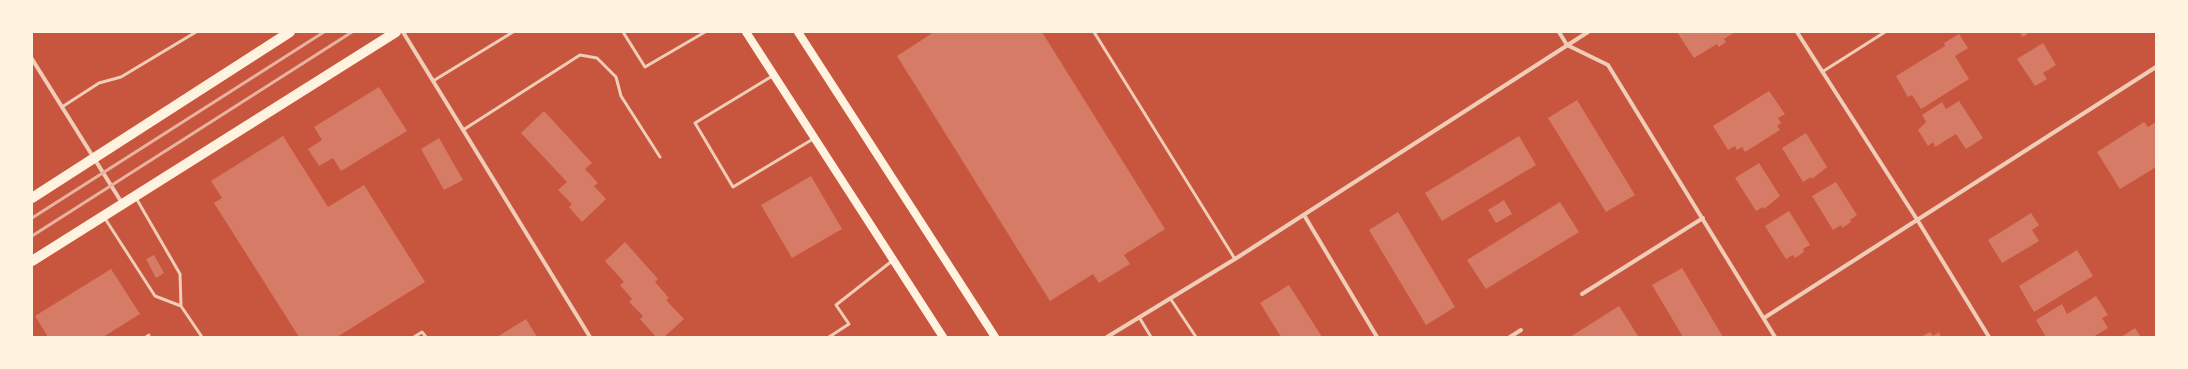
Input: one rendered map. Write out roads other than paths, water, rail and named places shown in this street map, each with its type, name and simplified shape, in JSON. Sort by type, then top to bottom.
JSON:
[{"type":"main road","points":[[32,198],[290,32]]},
{"type":"main road","points":[[32,261],[396,32]]},
{"type":"main road","points":[[746,32],[943,337]]},
{"type":"main road","points":[[798,32],[995,337]]},
{"type":"street","points":[[403,32],[590,337]]},
{"type":"street","points":[[1559,32],[1567,45],[1608,65],[1775,337]]},
{"type":"street","points":[[1107,337],[1235,259],[1588,32]]},
{"type":"street","points":[[1796,32],[1918,221],[1989,337]]},
{"type":"street","points":[[32,59],[123,204]]},
{"type":"street","points":[[1764,318],[1918,221],[2156,67]]},
{"type":"street","points":[[1304,215],[1377,337]]},
{"type":"street","points":[[1582,294],[1703,218]]},
{"type":"street","points":[[1510,337],[1521,330]]},
{"type":"lane","points":[[62,107],[99,83],[121,77],[196,32]]},
{"type":"lane","points":[[433,80],[512,32]]},
{"type":"lane","points":[[623,32],[645,67],[705,32]]},
{"type":"lane","points":[[695,32],[698,36]]},
{"type":"lane","points":[[1094,32],[1235,259]]},
{"type":"lane","points":[[1822,72],[1885,32]]},
{"type":"lane","points":[[463,130],[580,55],[596,58],[616,77],[621,96],[660,157]]},
{"type":"lane","points":[[774,75],[695,123],[733,187],[814,138]]},
{"type":"lane","points":[[135,197],[180,274],[182,306],[202,337]]},
{"type":"lane","points":[[104,216],[155,296],[182,306]]},
{"type":"lane","points":[[829,337],[849,324],[836,305],[894,260]]},
{"type":"lane","points":[[1170,298],[1196,337]]},
{"type":"lane","points":[[1139,317],[1151,337]]},
{"type":"lane","points":[[414,337],[422,332],[426,337]]},
{"type":"railway","points":[[32,218],[324,32]]},
{"type":"railway","points":[[32,236],[352,32]]}]
